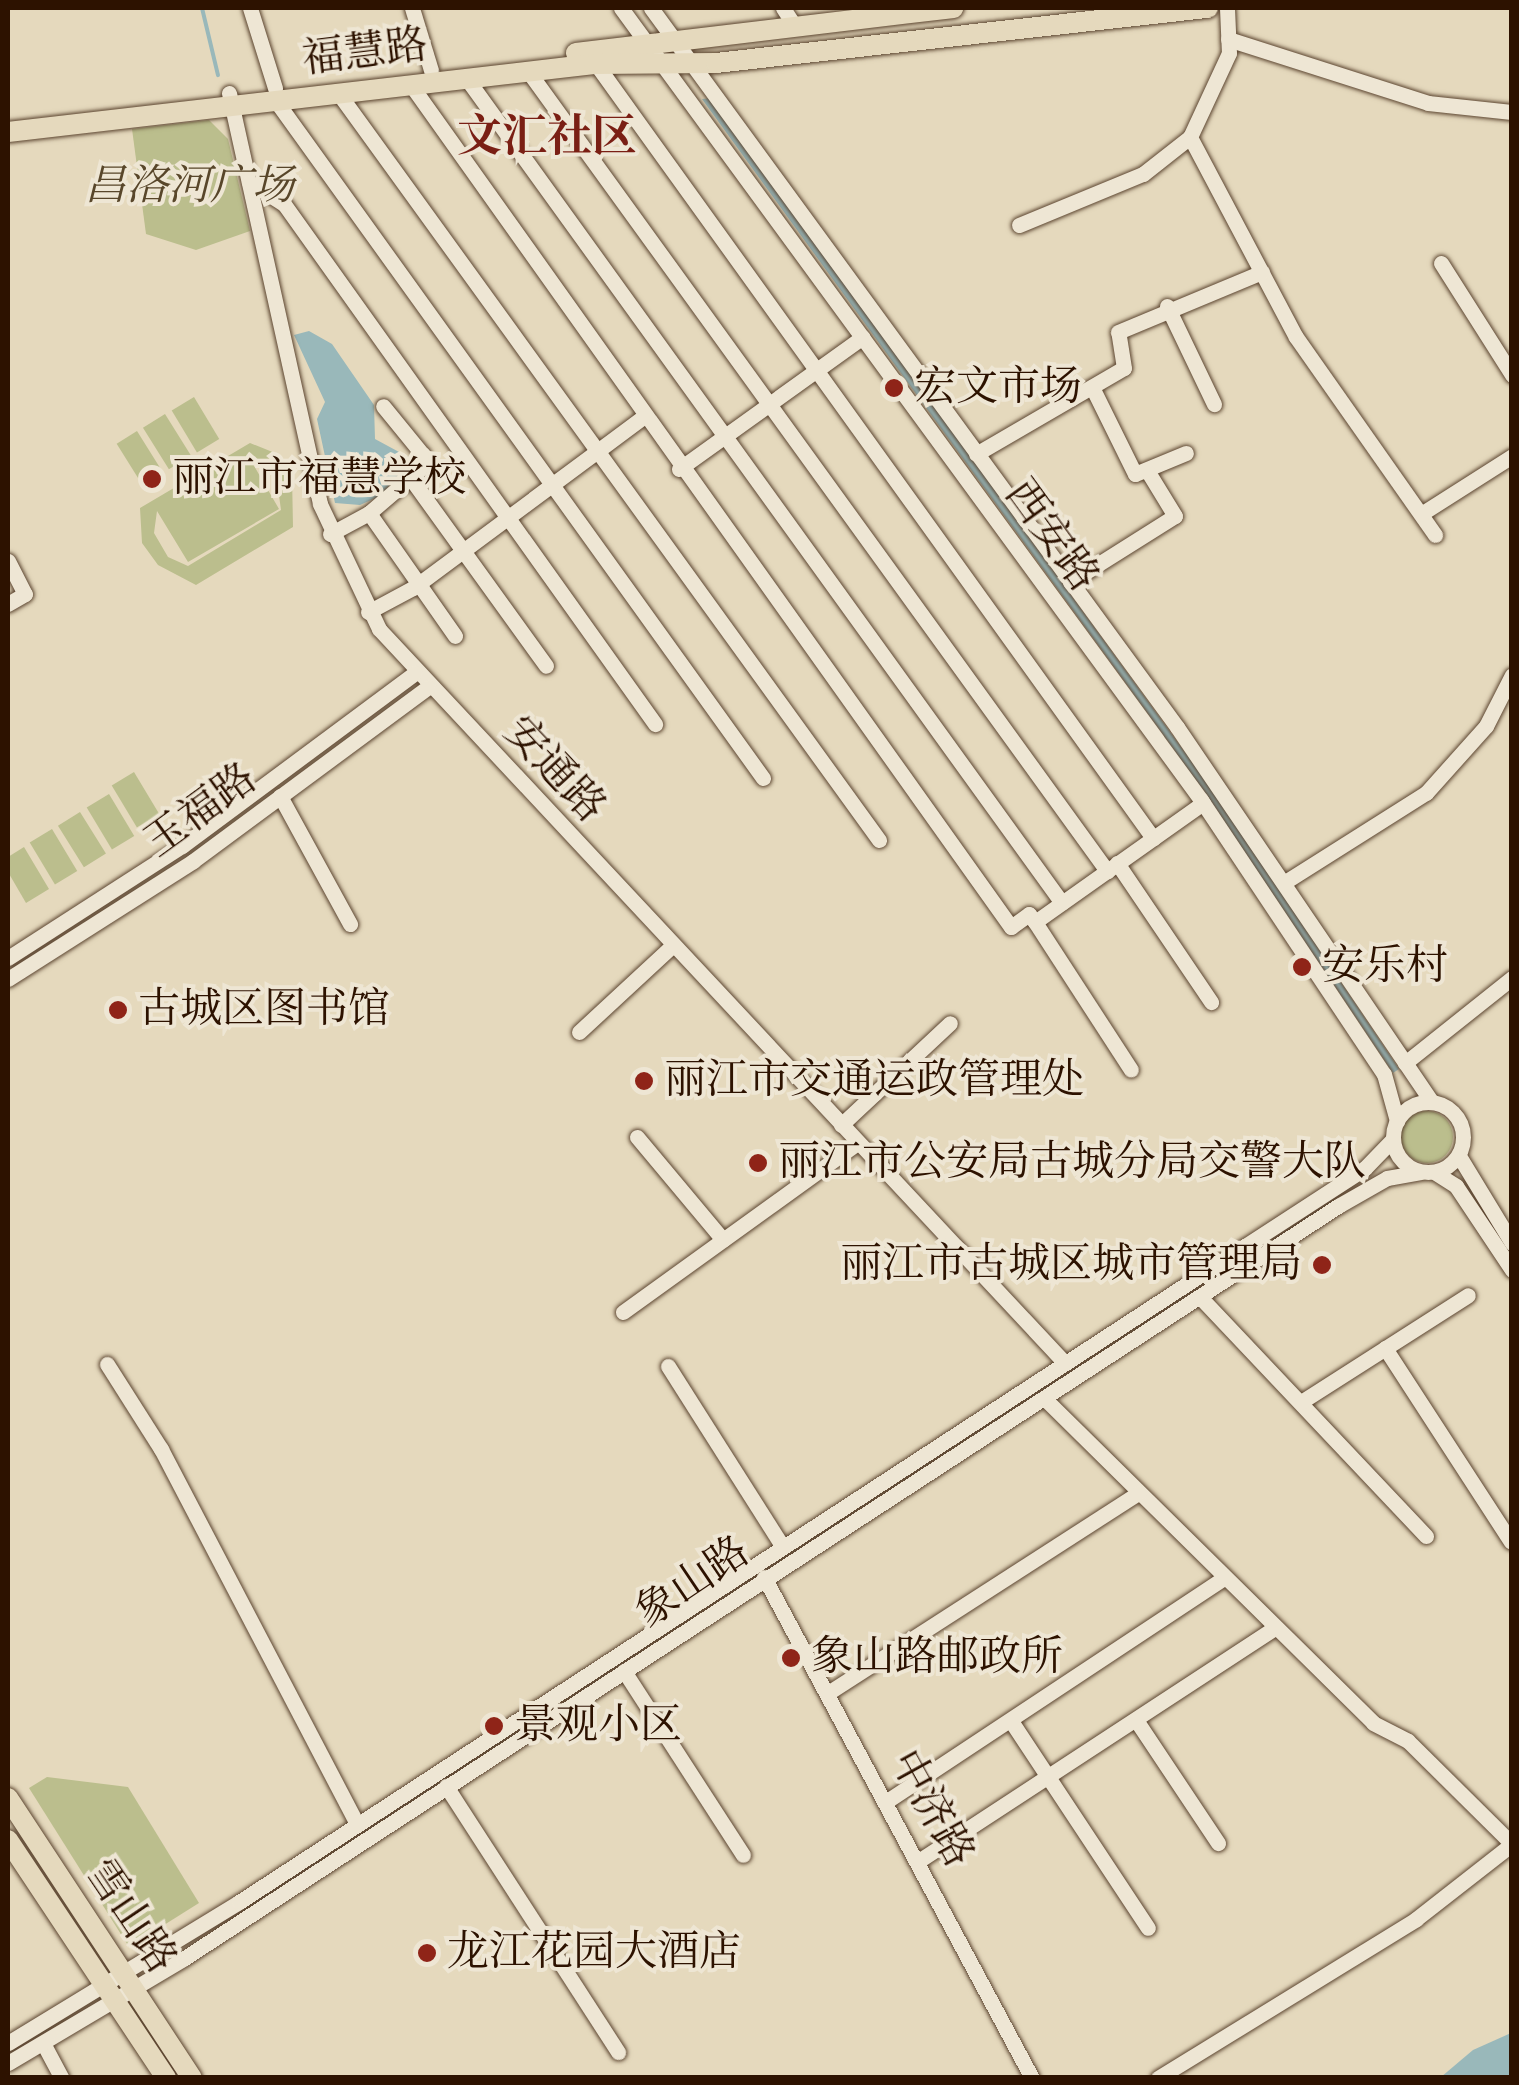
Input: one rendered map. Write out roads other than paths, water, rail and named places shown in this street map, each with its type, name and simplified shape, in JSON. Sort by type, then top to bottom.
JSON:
[{"type":"main road","name":"福慧路","points":[[8,132],[432,70],[675,40],[788,16],[953,8]]},
{"type":"main road","name":"福慧路","points":[[276,94],[339,94],[596,64],[692,63],[1208,8]]},
{"type":"main road","name":"福慧路","points":[[8,119],[230,100]]},
{"type":"main road","name":"雪山路","points":[[8,1798],[192,2078]]},
{"type":"main road","name":"雪山路","points":[[8,1840],[166,2078]]},
{"type":"street","points":[[250,8],[276,94],[763,778]]},
{"type":"street","points":[[412,8],[432,70]]},
{"type":"street","name":"西安路","points":[[621,8],[1202,803],[1384,1074],[1397,1121]]},
{"type":"street","name":"西安路","points":[[651,8],[1285,882],[1432,1102]]},
{"type":"street","points":[[1019,225],[1143,174],[1190,138],[1228,38],[1226,8]]},
{"type":"street","points":[[1228,38],[1428,103],[1512,112]]},
{"type":"street","points":[[596,64],[1153,838]]},
{"type":"street","points":[[528,71],[1212,1002]]},
{"type":"street","points":[[467,78],[1062,902]]},
{"type":"street","points":[[410,85],[642,418],[1011,927],[1029,914],[1132,1070]]},
{"type":"street","points":[[339,94],[879,840]]},
{"type":"street","name":"安通路","points":[[230,100],[330,534],[368,612],[415,673],[1065,1364]]},
{"type":"street","points":[[1190,138],[1296,337],[1435,535]]},
{"type":"street","points":[[249,182],[284,204],[655,724]]},
{"type":"street","points":[[1441,262],[1512,375]]},
{"type":"street","points":[[976,454],[1124,368],[1118,332],[1167,306],[1262,272]]},
{"type":"street","points":[[1167,306],[1214,404]]},
{"type":"street","points":[[679,469],[863,337]]},
{"type":"street","points":[[1092,387],[1130,470],[1148,472],[1186,453]]},
{"type":"street","points":[[330,534],[370,513],[412,480],[422,455],[384,406]]},
{"type":"street","points":[[368,612],[419,584],[642,418]]},
{"type":"street","points":[[1421,514],[1512,456]]},
{"type":"street","points":[[1070,582],[1176,516],[1148,472]]},
{"type":"street","points":[[412,480],[546,666]]},
{"type":"street","points":[[370,513],[455,636]]},
{"type":"street","points":[[8,560],[25,594],[8,604]]},
{"type":"street","name":"玉福路","points":[[8,958],[143,874],[415,673]]},
{"type":"street","points":[[1285,882],[1426,794],[1486,726],[1512,674]]},
{"type":"street","name":"玉福路","points":[[8,979],[140,898],[428,686]]},
{"type":"street","points":[[280,796],[350,924]]},
{"type":"street","points":[[1034,922],[1202,803]]},
{"type":"street","points":[[579,1032],[672,946]]},
{"type":"street","points":[[1404,1064],[1512,978]]},
{"type":"street","points":[[840,1125],[950,1023]]},
{"type":"street","points":[[1512,1244],[1458,1156],[1459,1120],[1432,1102],[1397,1121],[1393,1139],[1401,1160],[1456,1186],[1512,1270]]},
{"type":"street","points":[[637,1137],[722,1240]]},
{"type":"street","name":"象山路","points":[[8,2063],[43,2043],[358,1824],[1365,1168],[1393,1139]]},
{"type":"street","points":[[623,1312],[857,1142]]},
{"type":"street","points":[[1427,1172],[1458,1156]]},
{"type":"street","name":"象山路","points":[[128,1982],[446,1786],[1379,1181],[1427,1172]]},
{"type":"street","points":[[1301,1402],[1468,1295]]},
{"type":"street","points":[[1200,1296],[1426,1536]]},
{"type":"street","points":[[1385,1348],[1511,1542]]},
{"type":"street","points":[[107,1364],[161,1449],[358,1824]]},
{"type":"street","points":[[668,1366],[783,1547]]},
{"type":"street","points":[[1044,1398],[1274,1628],[1512,1844],[1416,1919],[1158,2078]]},
{"type":"street","points":[[828,1693],[1138,1493]]},
{"type":"street","name":"中济路","points":[[764,1577],[920,1860],[1032,2078]]},
{"type":"street","points":[[887,1801],[1224,1579]]},
{"type":"street","points":[[920,1860],[1274,1628]]},
{"type":"street","points":[[624,1670],[742,1854]]},
{"type":"street","points":[[1136,1720],[1218,1843]]},
{"type":"street","points":[[1011,1721],[1148,1928]]},
{"type":"street","points":[[446,1786],[618,2052]]},
{"type":"street","name":"象山路","points":[[8,2042],[110,1994]]},
{"type":"street","points":[[43,2043],[62,2078]]},
{"type":"water","points":[[711,98],[1210,787],[1399,1069],[1393,1073],[1204,791],[702,99]]},
{"type":"water","points":[[309,331],[332,344],[374,405],[375,439],[412,459],[380,496],[360,505],[335,503],[317,419],[325,402],[294,335]]},
{"type":"water","points":[[1511,2033],[1511,2077],[1441,2077],[1473,2050]]},
{"type":"waterway","points":[[202,8],[218,75]]},
{"type":"place","name":"宏文市场","points":[[894,388]]},
{"type":"place","name":"丽江市福慧学校","points":[[152,479]]},
{"type":"place","name":"安乐村","points":[[1302,967]]},
{"type":"place","name":"古城区图书馆","points":[[118,1010]]},
{"type":"place","name":"丽江市交通运政管理处","points":[[644,1081]]},
{"type":"place","name":"丽江市公安局古城分局交警大队","points":[[758,1163]]},
{"type":"place","name":"丽江市古城区城市管理局","points":[[1322,1265]]},
{"type":"place","name":"象山路邮政所","points":[[791,1658]]},
{"type":"place","name":"景观小区","points":[[494,1726]]},
{"type":"place","name":"龙江花园大酒店","points":[[427,1953]]},
{"type":"district","name":"文汇社区","points":[[547,139]]},
{"type":"park label","name":"昌洛河广场","points":[[189,187]]}]
